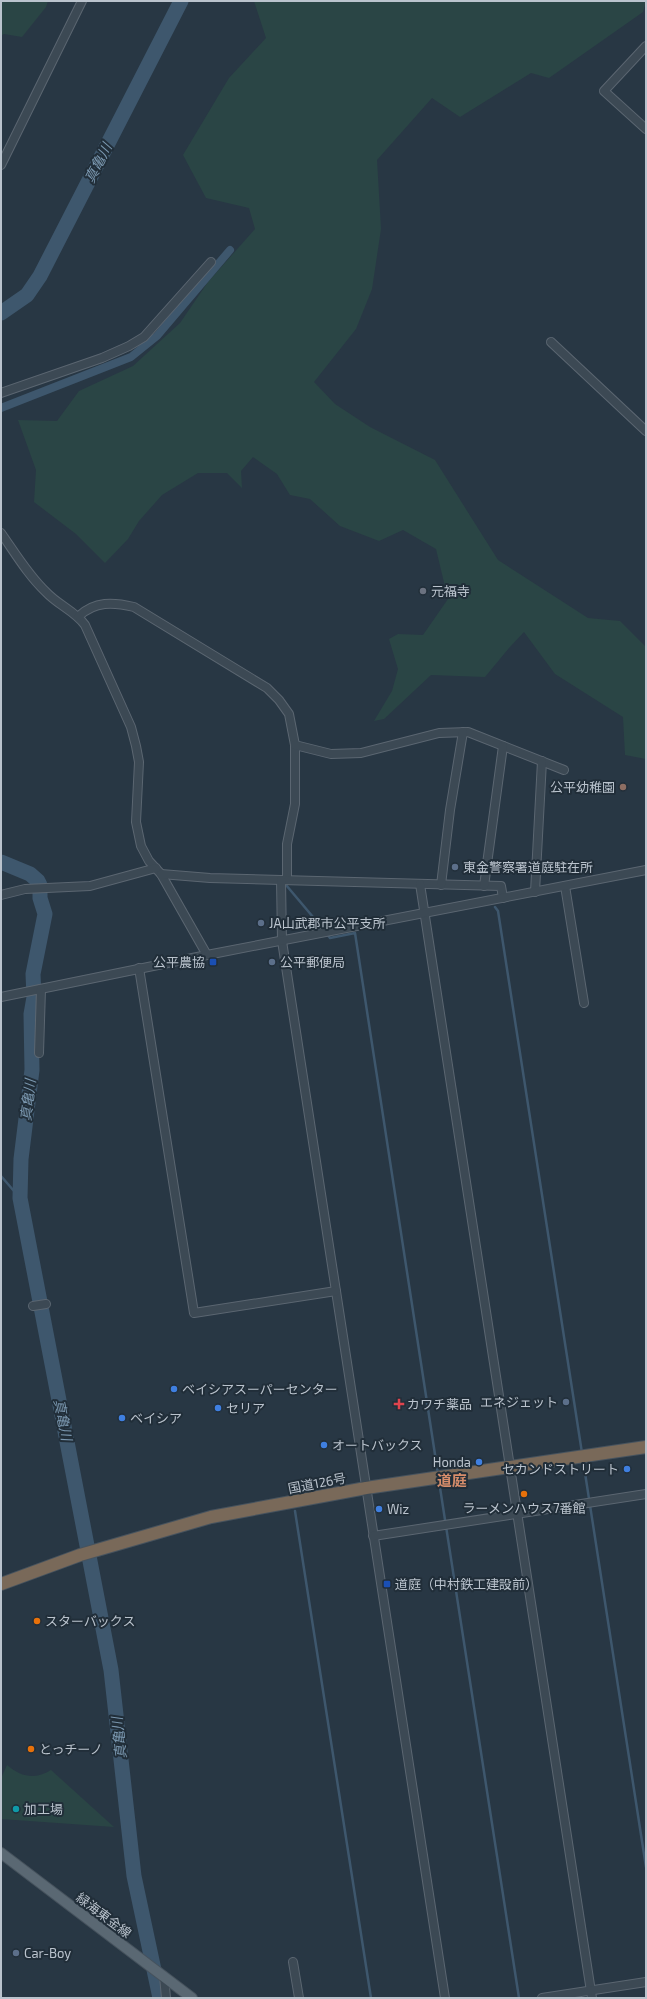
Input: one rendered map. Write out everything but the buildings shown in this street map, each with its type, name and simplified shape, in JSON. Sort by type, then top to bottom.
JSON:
[{"type":"highway","name":"国道126号","points":[[1,1584],[80,1555],[211,1517],[366,1488],[646,1447]]},
{"type":"main road","name":"緑海東金線","points":[[1,1853],[192,1998]]},
{"type":"street","points":[[1,165],[82,1]]},
{"type":"street","points":[[646,46],[604,91],[646,129]]},
{"type":"street","points":[[1,393],[102,358],[139,340],[211,262]]},
{"type":"street","points":[[551,342],[646,430]]},
{"type":"street","points":[[640,425],[646,418]]},
{"type":"street","points":[[1,533],[47,594],[79,616],[85,625],[133,733],[139,762],[136,822],[141,846],[149,861],[158,871],[207,955]]},
{"type":"street","points":[[79,616],[88,608],[101,604],[118,603],[134,607],[267,688],[279,700],[289,714],[296,745],[295,804],[287,844],[282,941],[445,1998]]},
{"type":"street","points":[[440,885],[450,810],[463,732]]},
{"type":"street","points":[[296,745],[331,754],[361,753],[439,734],[468,732],[564,770]]},
{"type":"street","points":[[484,886],[503,746]]},
{"type":"street","points":[[535,892],[542,761]]},
{"type":"street","points":[[1,996],[646,870]]},
{"type":"street","points":[[1,895],[24,889],[90,886],[158,871],[210,878],[501,886],[503,898]]},
{"type":"street","points":[[420,884],[591,1994]]},
{"type":"street","points":[[565,886],[584,1003]]},
{"type":"street","points":[[139,968],[194,1313],[336,1291]]},
{"type":"street","points":[[39,1053],[41,989]]},
{"type":"street","points":[[32,1306],[46,1304]]},
{"type":"street","points":[[373,1536],[646,1494]]},
{"type":"street","points":[[293,1962],[299,1998]]},
{"type":"street","points":[[164,1976],[166,1998]]},
{"type":"street","points":[[542,1998],[591,1994],[646,1982]]},
{"type":"green space","points":[[1,1],[48,1],[46,7],[22,37],[4,34],[1,36]]},
{"type":"green space","points":[[254,1],[646,1],[643,12],[549,78],[531,73],[460,117],[432,98],[377,160],[381,229],[372,289],[356,329],[314,382],[335,404],[370,427],[435,460],[498,560],[588,618],[620,621],[646,647],[646,759],[625,755],[623,717],[555,674],[524,632],[485,677],[431,675],[384,719],[374,721],[392,691],[398,669],[389,639],[398,634],[423,635],[448,599],[436,549],[403,530],[379,541],[340,526],[310,499],[290,495],[277,474],[253,457],[241,471],[242,488],[227,473],[198,473],[162,495],[139,521],[128,539],[105,563],[76,534],[34,502],[36,470],[18,420],[57,421],[79,391],[133,366],[180,323],[208,282],[255,229],[249,208],[206,198],[183,155],[229,78],[266,38]]},
{"type":"green space","points":[[7,1765],[12,1769],[28,1776],[39,1775],[51,1770],[114,1827],[1,1819],[2,1776]]},
{"type":"waterway","name":"真亀川","points":[[1,313],[27,295],[40,276],[181,1]]},
{"type":"waterway","points":[[1,408],[131,357],[157,336],[230,250]]},
{"type":"waterway","name":"真亀川","points":[[1,862],[30,874],[38,881],[40,885],[40,898],[45,914],[33,974],[34,997],[31,1014],[32,1070],[21,1159],[20,1198],[111,1670],[134,1876],[160,1998]]},
{"type":"waterway","points":[[286,885],[324,930]]},
{"type":"waterway","points":[[495,907],[498,911],[582,1453]]},
{"type":"waterway","points":[[327,934],[330,938],[355,933],[438,1474]]},
{"type":"waterway","points":[[1,1176],[20,1198]]},
{"type":"waterway","points":[[583,1460],[646,1867]]},
{"type":"waterway","points":[[439,1481],[519,1998]]},
{"type":"waterway","points":[[295,1511],[371,1998]]},
{"type":"place","name":"元福寺","points":[[423,591]]},
{"type":"place","name":"公平幼稚園","points":[[623,787]]},
{"type":"place","name":"東金警察署道庭駐在所","points":[[455,867]]},
{"type":"place","name":"JA山武郡市公平支所","points":[[261,923]]},
{"type":"place","name":"公平農協","points":[[213,962]]},
{"type":"place","name":"公平郵便局","points":[[272,962]]},
{"type":"place","name":"ベイシアスーパーセンター","points":[[174,1389]]},
{"type":"place","name":"エネジェット","points":[[566,1402]]},
{"type":"place","name":"カワチ薬品","points":[[399,1404]]},
{"type":"place","name":"セリア","points":[[218,1408]]},
{"type":"place","name":"ベイシア","points":[[122,1418]]},
{"type":"place","name":"オートバックス","points":[[324,1445]]},
{"type":"place","name":"Honda","points":[[479,1462]]},
{"type":"place","name":"セカンドストリート","points":[[627,1469]]},
{"type":"place","name":"ラーメンハウス7番館","points":[[524,1494]]},
{"type":"place","name":"Wiz","points":[[379,1509]]},
{"type":"place","name":"道庭（中村鉄工建設前）","points":[[387,1584]]},
{"type":"place","name":"スターバックス","points":[[37,1621]]},
{"type":"place","name":"とっチーノ","points":[[31,1749]]},
{"type":"place","name":"加工場","points":[[16,1809]]},
{"type":"place","name":"Car-Boy","points":[[16,1953]]},
{"type":"district","name":"道庭","points":[[452,1481]]}]
